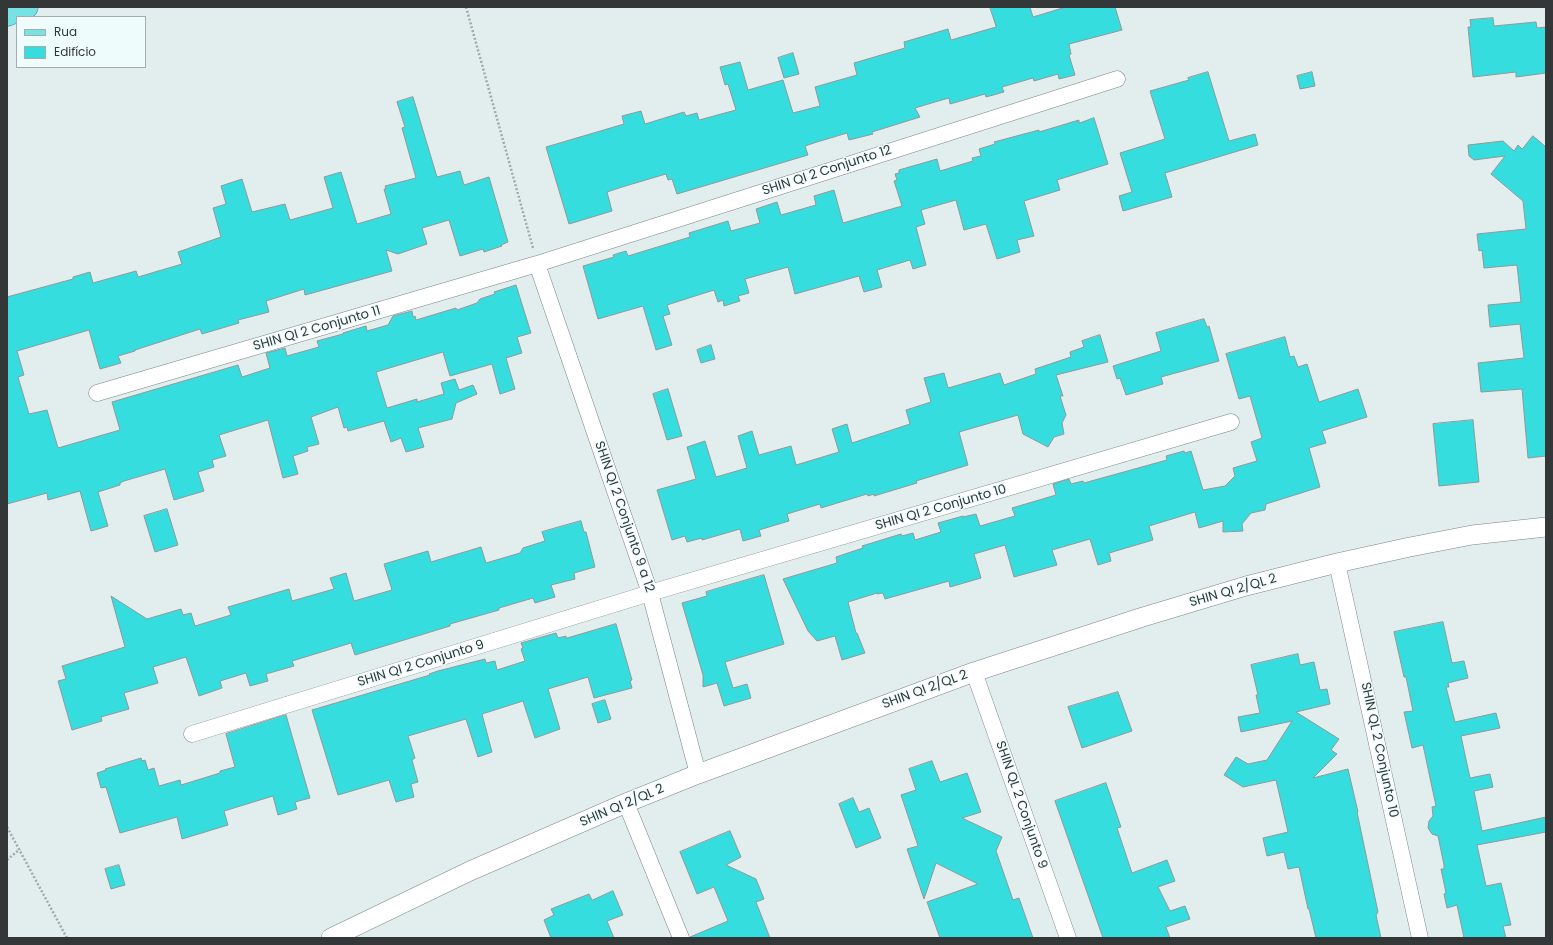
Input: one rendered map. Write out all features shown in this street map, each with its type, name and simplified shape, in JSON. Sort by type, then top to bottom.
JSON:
[{"type":"main road","points":[[7,15],[27,7]]},
{"type":"street","name":"SHIN QI 2 Conjunto 12","points":[[537,264],[1117,79]]},
{"type":"street","name":"SHIN QI 2 Conjunto 11","points":[[97,393],[537,264]]},
{"type":"street","name":"SHIN QI 2 Conjunto 9 a 12","points":[[537,264],[650,593],[698,774]]},
{"type":"street","name":"SHIN QI 2 Conjunto 10","points":[[650,593],[1231,422]]},
{"type":"street","name":"SHIN QI 2/QL 2","points":[[331,938],[470,871],[626,803],[698,774],[974,672],[1143,617],[1246,586],[1337,563],[1410,547],[1472,535],[1546,527]]},
{"type":"street","name":"SHIN QL 2 Conjunto 10","points":[[1337,563],[1420,938]]},
{"type":"street","name":"SHIN QI 2 Conjunto 9","points":[[192,734],[650,593]]},
{"type":"street","name":"SHIN QL 2 Conjunto 9","points":[[974,672],[1068,938]]},
{"type":"street","points":[[626,803],[681,938]]},
{"type":"path","points":[[466,7],[537,264]]},
{"type":"path","points":[[7,827],[67,938]]},
{"type":"path","points":[[7,860],[20,849]]},
{"type":"building","points":[[990,7],[1030,7],[1033,17],[1066,7],[1115,7],[1122,30],[1069,44],[1071,54],[1069,55],[1075,75],[1059,79],[1058,74],[1034,81],[1033,78],[1002,87],[1004,92],[986,97],[985,94],[950,104],[949,98],[935,102],[915,108],[920,117],[872,132],[873,134],[849,140],[847,133],[817,142],[805,146],[808,155],[677,194],[672,179],[668,180],[666,174],[607,192],[612,211],[569,224],[546,147],[624,124],[622,116],[641,111],[645,124],[684,112],[686,116],[697,113],[699,120],[736,110],[728,84],[725,85],[720,67],[740,62],[748,90],[783,80],[793,113],[820,106],[815,87],[857,75],[854,63],[905,48],[904,42],[948,29],[951,40],[996,27]]},
{"type":"building","points":[[1493,18],[1494,26],[1536,22],[1537,28],[1546,27],[1546,73],[1516,77],[1516,72],[1473,77],[1468,27],[1471,27],[1470,20]]},
{"type":"building","points":[[793,53],[799,74],[784,78],[778,58]]},
{"type":"building","points":[[1208,72],[1229,141],[1255,134],[1258,145],[1165,173],[1172,197],[1123,211],[1119,196],[1132,192],[1120,153],[1165,139],[1150,91],[1189,80],[1188,78]]},
{"type":"building","points":[[1312,72],[1315,86],[1300,89],[1297,76]]},
{"type":"building","points":[[413,97],[437,177],[460,171],[464,185],[489,177],[508,242],[501,245],[502,246],[484,252],[483,249],[460,256],[449,220],[422,228],[427,244],[398,254],[386,250],[392,271],[305,295],[304,289],[266,301],[269,312],[238,320],[239,323],[202,334],[200,329],[135,350],[118,356],[121,363],[100,369],[89,330],[17,351],[24,375],[18,377],[29,414],[47,410],[58,448],[120,430],[112,402],[238,365],[242,377],[270,368],[266,353],[285,348],[287,356],[319,347],[317,341],[366,326],[367,331],[388,325],[393,316],[412,311],[413,317],[415,316],[416,320],[456,308],[457,310],[477,303],[480,299],[495,294],[494,292],[516,285],[531,333],[517,337],[522,353],[506,358],[515,389],[500,394],[492,364],[450,376],[443,352],[376,372],[387,408],[417,399],[417,402],[444,394],[441,383],[455,379],[459,390],[473,385],[477,394],[456,403],[452,419],[418,428],[424,447],[406,452],[401,438],[391,442],[384,421],[348,431],[347,427],[344,428],[338,407],[311,417],[319,444],[307,447],[308,451],[293,456],[298,474],[283,478],[268,420],[219,435],[226,456],[212,460],[214,467],[198,472],[204,491],[174,500],[165,469],[124,481],[120,483],[120,485],[98,492],[108,526],[91,531],[80,491],[48,500],[47,493],[7,504],[7,297],[73,279],[73,277],[90,272],[93,283],[136,271],[138,277],[182,264],[178,252],[221,237],[213,208],[226,204],[221,186],[242,179],[252,212],[285,204],[290,220],[333,208],[324,177],[341,172],[357,224],[391,214],[384,189],[386,189],[385,186],[416,178],[402,128],[405,127],[397,102]]},
{"type":"building","points":[[1094,118],[1108,164],[1057,180],[1060,190],[1024,201],[1034,236],[1017,240],[1020,252],[997,259],[986,224],[964,230],[956,200],[921,210],[925,224],[916,227],[926,265],[913,269],[910,260],[877,270],[882,287],[864,292],[859,276],[795,294],[788,267],[745,279],[749,293],[738,296],[740,301],[724,306],[723,300],[718,302],[714,290],[667,305],[670,314],[663,316],[672,345],[656,350],[643,306],[598,319],[583,266],[614,257],[613,255],[626,251],[628,256],[690,237],[689,233],[728,221],[731,231],[760,223],[756,209],[777,202],[781,215],[816,205],[814,196],[834,190],[843,223],[902,206],[894,181],[897,180],[895,174],[899,173],[899,170],[937,159],[940,171],[973,161],[972,158],[981,156],[979,149],[995,144],[994,142],[1039,130],[1039,132],[1079,120],[1079,123]]},
{"type":"building","points":[[1533,136],[1546,147],[1546,456],[1528,458],[1522,389],[1481,392],[1478,363],[1524,358],[1520,324],[1490,327],[1488,305],[1521,302],[1517,265],[1484,268],[1482,250],[1479,251],[1477,234],[1526,229],[1523,201],[1491,174],[1505,156],[1474,160],[1469,156],[1468,145],[1503,141],[1514,151],[1518,145],[1522,149]]},
{"type":"building","points":[[1204,319],[1207,327],[1209,326],[1219,361],[1161,377],[1163,384],[1126,395],[1120,378],[1117,379],[1113,366],[1161,351],[1156,333]]},
{"type":"building","points":[[1100,335],[1108,362],[1056,375],[1063,396],[1060,396],[1066,415],[1062,423],[1064,434],[1054,437],[1048,447],[1023,434],[1018,415],[959,432],[968,465],[874,496],[874,494],[868,496],[867,494],[821,508],[820,504],[787,514],[789,521],[759,530],[761,536],[743,541],[740,529],[702,540],[702,538],[687,542],[685,536],[672,540],[657,490],[696,479],[687,447],[705,441],[716,477],[747,468],[738,436],[752,431],[759,455],[791,446],[796,465],[839,452],[832,429],[847,424],[852,443],[910,424],[906,410],[931,402],[924,378],[944,373],[948,388],[1000,373],[1004,385],[1036,374],[1035,369],[1071,357],[1070,352],[1084,347],[1082,341]]},
{"type":"building","points":[[1285,337],[1290,357],[1294,356],[1298,367],[1307,364],[1319,402],[1358,389],[1367,417],[1322,431],[1326,443],[1309,448],[1320,487],[1266,504],[1265,510],[1251,513],[1242,524],[1243,531],[1223,532],[1223,521],[1199,528],[1195,512],[1149,526],[1153,540],[1109,553],[1111,561],[1098,565],[1090,539],[1052,550],[1057,565],[1014,577],[1005,545],[974,554],[981,578],[950,587],[949,581],[885,599],[883,593],[877,593],[848,602],[856,633],[865,653],[842,660],[835,636],[817,641],[808,631],[783,579],[837,563],[836,557],[863,548],[862,546],[901,534],[902,536],[913,533],[915,540],[941,532],[938,523],[963,516],[976,514],[980,526],[1015,516],[1012,508],[1056,495],[1053,484],[1069,479],[1071,484],[1083,481],[1084,483],[1167,460],[1166,456],[1184,451],[1185,453],[1191,451],[1203,490],[1225,486],[1235,476],[1233,468],[1257,461],[1251,442],[1262,438],[1250,396],[1239,399],[1226,354]]},
{"type":"building","points":[[711,345],[715,359],[701,363],[697,350]]},
{"type":"building","points":[[668,389],[682,436],[667,440],[653,394]]},
{"type":"building","points":[[1473,420],[1479,482],[1439,486],[1433,424]]},
{"type":"building","points":[[167,509],[178,545],[155,552],[144,516]]},
{"type":"building","points":[[581,521],[584,532],[586,532],[595,567],[574,573],[575,579],[551,585],[555,597],[535,603],[533,598],[499,608],[499,610],[450,624],[450,626],[355,655],[351,643],[292,661],[294,666],[266,674],[268,681],[250,686],[246,673],[220,681],[222,688],[199,696],[186,657],[153,667],[158,683],[124,693],[129,709],[101,717],[102,721],[72,730],[58,681],[66,679],[62,666],[125,647],[111,596],[147,619],[181,609],[183,615],[191,613],[195,626],[231,615],[228,607],[289,589],[292,601],[334,589],[330,578],[346,573],[354,601],[392,590],[384,564],[428,551],[431,562],[481,547],[486,563],[520,553],[523,548],[545,541],[542,532]]},
{"type":"building","points":[[764,575],[784,644],[725,662],[733,688],[747,684],[751,698],[724,706],[717,683],[703,687],[703,675],[682,603],[707,596],[706,592]]},
{"type":"building","points":[[1443,622],[1452,663],[1464,661],[1468,678],[1448,683],[1449,687],[1446,687],[1455,722],[1496,713],[1500,728],[1461,736],[1470,778],[1490,774],[1493,787],[1474,791],[1482,831],[1546,817],[1546,832],[1477,845],[1486,886],[1501,883],[1511,925],[1503,926],[1506,938],[1464,938],[1457,905],[1447,908],[1444,894],[1446,893],[1441,869],[1444,869],[1444,865],[1438,836],[1432,834],[1428,828],[1429,821],[1433,816],[1432,807],[1436,806],[1423,745],[1412,748],[1404,712],[1413,711],[1394,632]]},
{"type":"building","points":[[616,624],[632,680],[630,681],[632,688],[594,698],[588,677],[548,689],[560,729],[535,738],[523,701],[482,714],[492,752],[478,757],[466,719],[408,736],[415,758],[412,760],[418,782],[411,784],[414,797],[396,802],[389,780],[338,795],[312,710],[430,675],[429,674],[438,671],[485,659],[486,663],[495,661],[497,670],[525,661],[521,649],[523,648],[521,643],[556,633],[558,638],[566,636],[566,638]]},
{"type":"building","points":[[1298,654],[1300,665],[1314,662],[1320,690],[1327,689],[1330,704],[1296,712],[1339,739],[1331,750],[1337,754],[1313,778],[1348,769],[1378,912],[1376,915],[1381,938],[1316,938],[1299,867],[1288,869],[1284,852],[1267,856],[1263,838],[1288,832],[1276,780],[1243,787],[1224,775],[1236,757],[1248,764],[1267,760],[1292,721],[1241,732],[1238,717],[1260,713],[1256,695],[1258,695],[1251,665]]},
{"type":"building","points":[[1118,692],[1132,731],[1082,748],[1068,707]]},
{"type":"building","points":[[605,700],[611,719],[598,723],[592,704]]},
{"type":"building","points":[[286,715],[310,798],[295,802],[297,809],[278,815],[273,796],[224,811],[228,825],[182,839],[177,817],[120,833],[106,787],[101,788],[97,773],[106,770],[105,769],[141,758],[142,761],[145,760],[148,770],[154,768],[159,786],[180,780],[181,785],[235,767],[226,734]]},
{"type":"building","points":[[932,761],[940,782],[967,773],[981,812],[962,818],[1002,837],[996,851],[1013,900],[1019,898],[1033,938],[940,938],[927,902],[978,884],[936,863],[924,899],[907,849],[918,846],[901,795],[916,790],[909,769]]},
{"type":"building","points":[[1106,783],[1121,827],[1117,828],[1132,873],[1167,860],[1175,881],[1158,887],[1170,911],[1185,906],[1190,919],[1166,927],[1170,938],[1103,938],[1055,801]]},
{"type":"building","points":[[853,798],[859,812],[869,808],[881,838],[856,848],[839,804]]},
{"type":"building","points":[[730,831],[741,857],[726,865],[756,879],[764,899],[756,902],[770,938],[690,938],[728,921],[714,887],[697,894],[680,852]]},
{"type":"building","points":[[119,865],[125,885],[111,889],[105,869]]},
{"type":"building","points":[[613,891],[623,915],[607,921],[614,938],[551,938],[544,920],[554,915],[551,909],[589,894],[592,900]]}]
